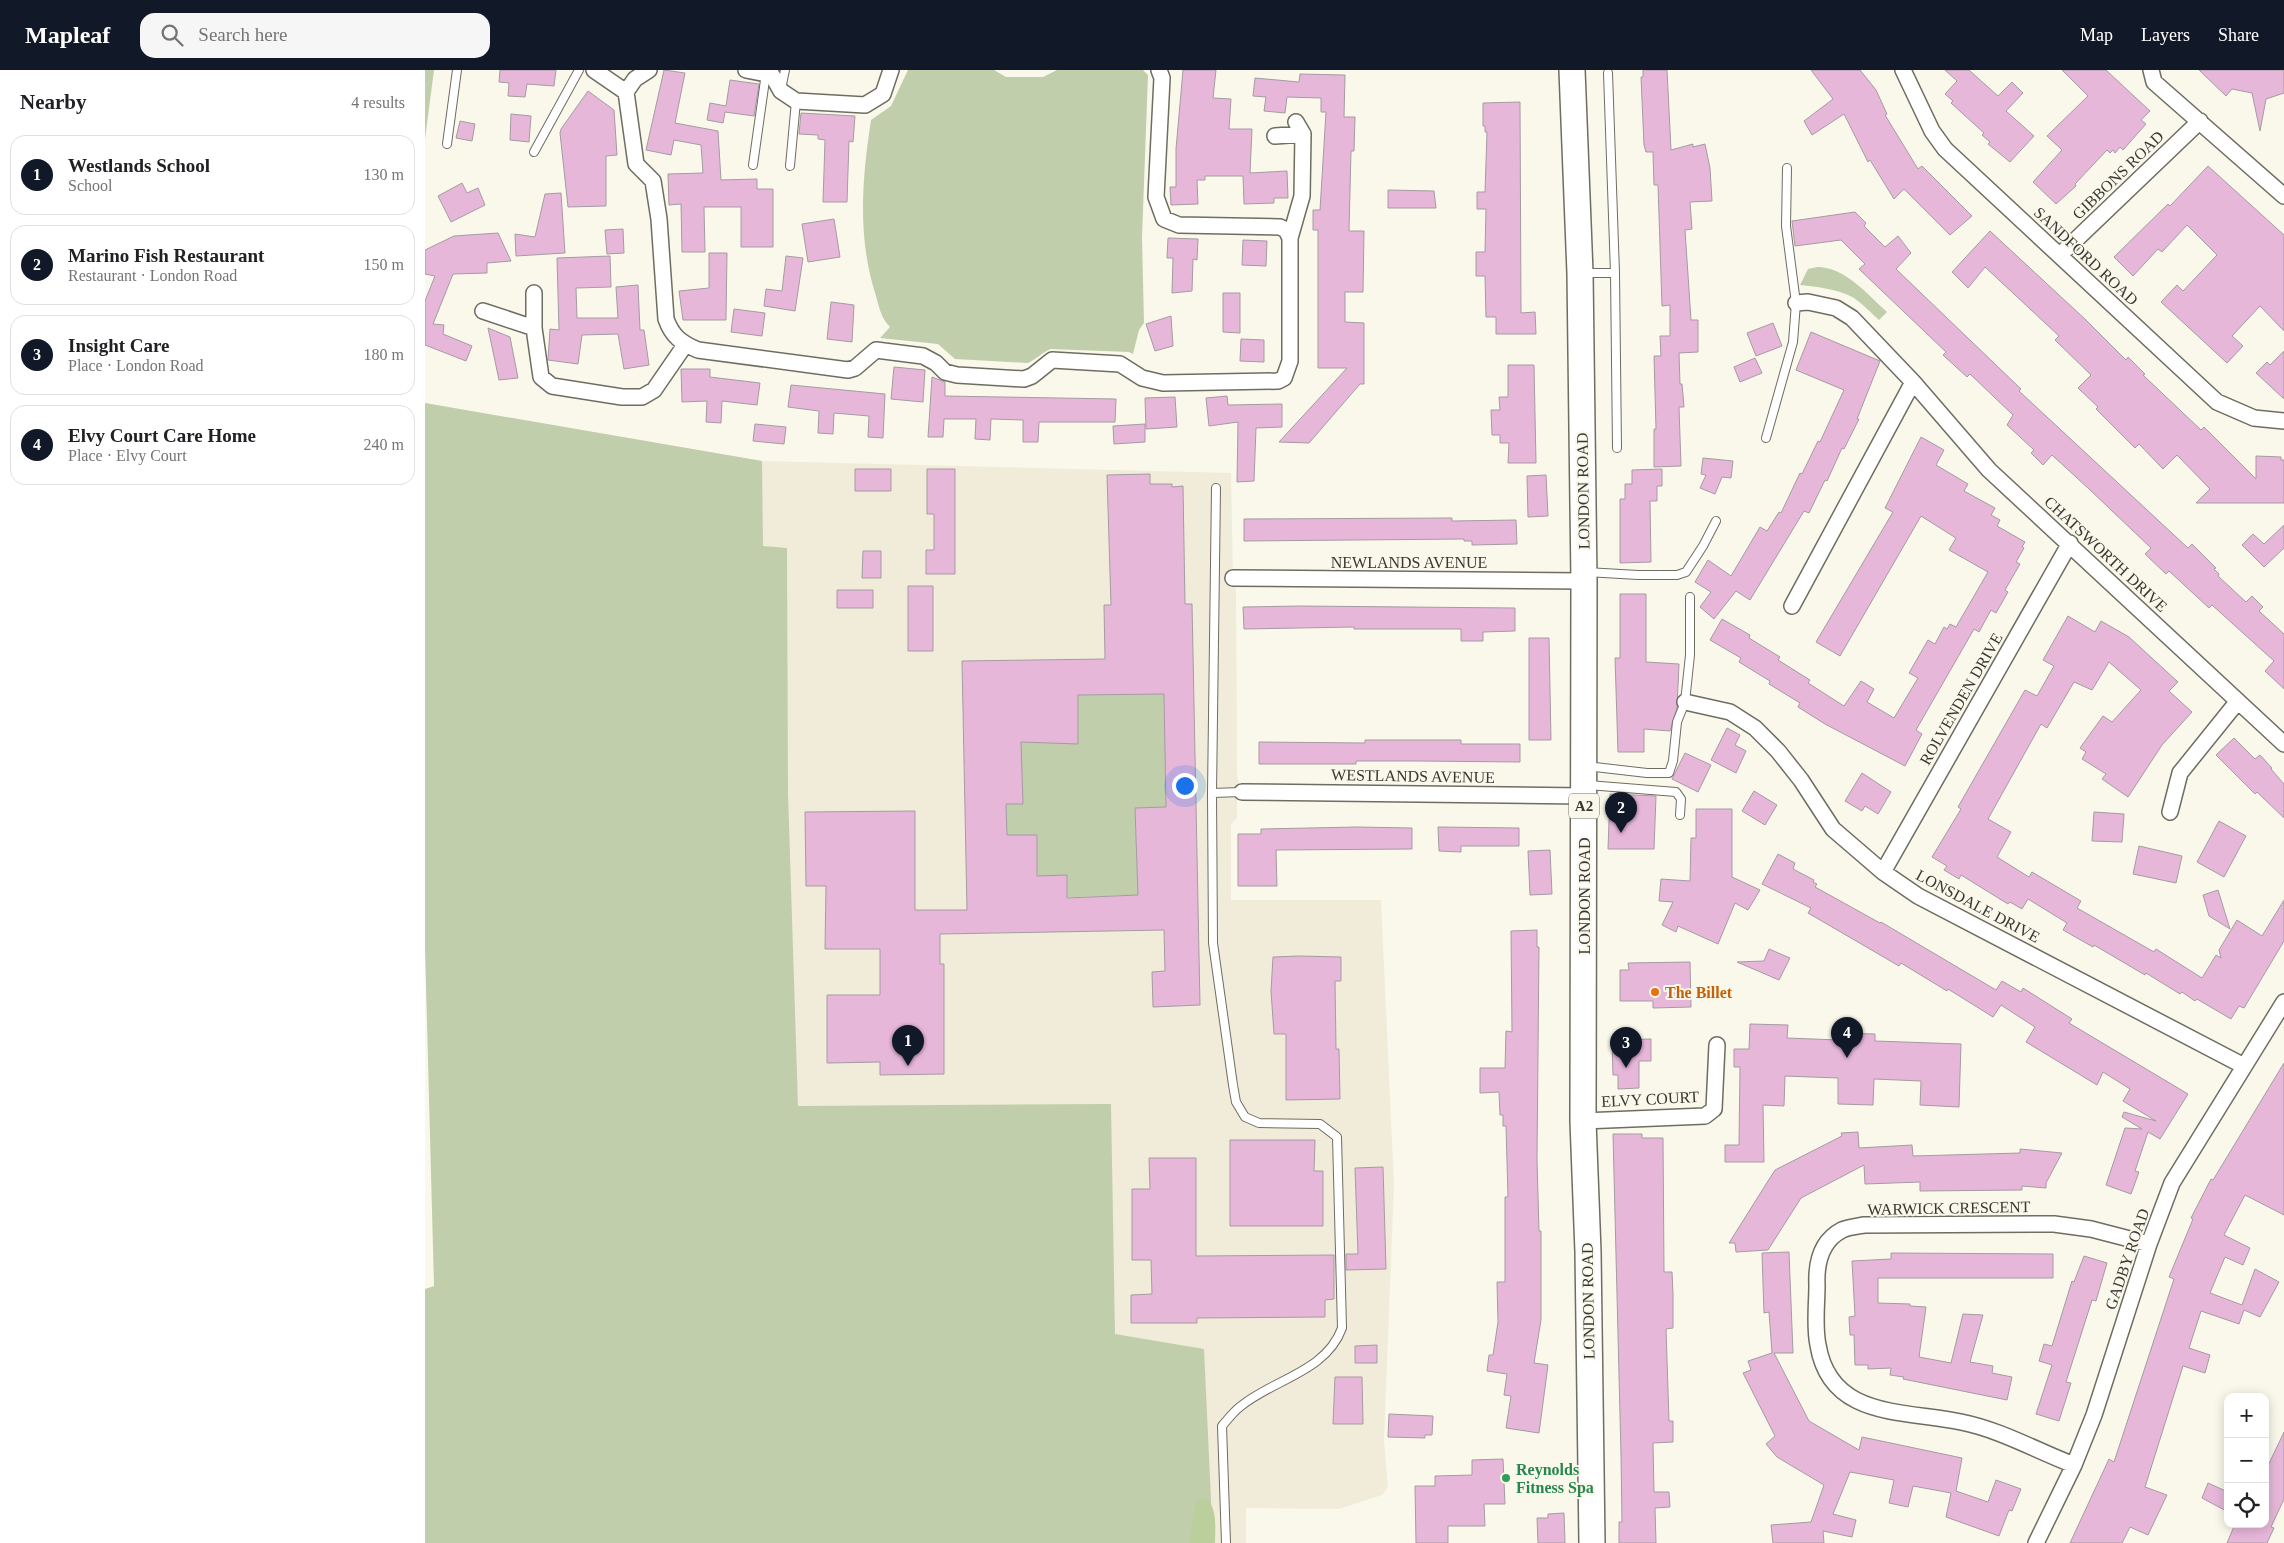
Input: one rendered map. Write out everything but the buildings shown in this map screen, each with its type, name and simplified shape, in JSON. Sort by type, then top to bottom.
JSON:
[{"type":"main road","name":"LONDON ROAD","points":[[1571,70],[1580,273],[1584,576],[1583,1121],[1588,1252],[1592,1543]]},
{"type":"street","points":[[595,70],[626,92]]},
{"type":"street","points":[[649,70],[635,80],[626,92],[635,164],[653,181],[659,219],[666,319],[671,333],[685,345],[698,350],[848,370],[855,368],[876,350],[923,356],[936,362],[945,372],[983,377],[1024,379],[1032,376],[1052,360],[1120,364],[1142,378],[1163,383],[1278,381],[1284,378],[1290,361],[1290,238],[1302,196],[1300,128],[1275,136]]},
{"type":"street","points":[[746,70],[766,72],[772,76],[781,91],[796,101],[865,105],[883,94],[891,70]]},
{"type":"street","points":[[1159,70],[1162,78],[1156,197],[1164,219],[1179,225],[1280,227],[1286,230],[1290,238]]},
{"type":"street","name":"SANDFORD ROAD","points":[[1903,70],[1932,131],[1945,148],[2061,254],[2217,402],[2254,418],[2284,421]]},
{"type":"street","points":[[2151,70],[2154,82],[2284,196]]},
{"type":"street","name":"GIBBONS ROAD","points":[[2061,254],[2200,121]]},
{"type":"street","points":[[534,293],[534,328],[541,377],[553,386],[622,397],[641,397],[654,390],[685,345]]},
{"type":"street","name":"CHATSWORTH DRIVE","points":[[1796,302],[1808,302],[1836,308],[1852,318],[1913,382],[1989,470],[2070,543],[2284,744]]},
{"type":"street","points":[[483,311],[534,328]]},
{"type":"street","points":[[1792,606],[1913,382]]},
{"type":"street","name":"ROLVENDEN DRIVE","points":[[1883,872],[2070,543]]},
{"type":"street","name":"NEWLANDS AVENUE","points":[[1233,578],[1584,576]]},
{"type":"street","points":[[2170,812],[2180,773],[2238,701]]},
{"type":"street","name":"LONSDALE DRIVE","points":[[1685,702],[1730,712],[1755,728],[1778,751],[1801,780],[1833,829],[1883,872],[1918,896],[2245,1066]]},
{"type":"street","name":"WESTLANDS AVENUE","points":[[1242,792],[1584,782]]},
{"type":"street","name":"GADBY ROAD","points":[[2037,1543],[2074,1465],[2094,1415],[2149,1244],[2172,1183],[2284,1002]]},
{"type":"street","name":"ELVY COURT","points":[[1583,1121],[1705,1116],[1713,1109],[1717,1045]]},
{"type":"street","name":"WARWICK CRESCENT","points":[[2074,1465],[1995,1432],[1962,1422],[1868,1407],[1845,1396],[1827,1372],[1817,1344],[1817,1273],[1820,1253],[1831,1239],[1842,1230],[1864,1225],[2054,1224],[2091,1229],[2149,1244]]},
{"type":"lane","points":[[447,144],[457,70]]},
{"type":"lane","points":[[534,152],[579,70]]},
{"type":"lane","points":[[781,91],[785,70]]},
{"type":"lane","points":[[753,165],[766,72]]},
{"type":"lane","points":[[1607,73],[1615,274],[1617,448]]},
{"type":"lane","points":[[790,166],[796,101]]},
{"type":"lane","points":[[1766,438],[1793,342],[1796,302],[1787,226],[1787,168]]},
{"type":"lane","points":[[1580,273],[1615,274]]},
{"type":"lane","points":[[1217,488],[1212,793],[1213,943],[1236,1102],[1245,1117],[1259,1123],[1320,1124],[1337,1137],[1342,1328],[1339,1338],[1329,1351],[1314,1364],[1240,1406],[1222,1426],[1226,1543]]},
{"type":"lane","points":[[1584,576],[1677,575],[1685,572],[1703,546],[1716,521]]},
{"type":"lane","points":[[1584,782],[1647,773],[1669,773],[1673,761],[1677,722],[1685,702],[1690,655],[1690,597]]},
{"type":"lane","points":[[1584,782],[1676,792],[1681,799],[1680,815]]},
{"type":"lane","points":[[1212,793],[1242,792]]},
{"type":"shaded area","points":[[425,403],[762,461],[1231,473],[1233,578],[1236,592],[1237,777],[1242,792],[1237,799],[1237,818],[1231,824],[1231,900],[1381,900],[1394,1184],[1384,1441],[1388,1487],[1382,1495],[1339,1509],[1246,1508],[1246,1543],[813,1543],[425,948]]},
{"type":"green space","points":[[425,70],[434,70],[425,139]]},
{"type":"green space","points":[[908,70],[994,70],[1006,77],[1043,77],[1057,70],[1143,70],[1148,75],[1142,237],[1144,323],[1139,330],[1133,354],[1129,352],[1051,349],[1028,363],[955,359],[938,344],[880,338],[890,327],[884,320],[879,308],[866,252],[863,208],[865,164],[871,120],[891,106]]},
{"type":"green space","points":[[1817,267],[1827,268],[1846,276],[1887,312],[1879,320],[1861,303],[1842,292],[1800,285],[1808,269]]},
{"type":"green space","points":[[425,403],[762,461],[763,546],[787,548],[788,793],[798,1106],[1111,1104],[1115,1334],[1204,1349],[1213,1543],[425,1543],[425,1289],[434,1286],[425,948]]},
{"type":"green space","points":[[1164,694],[1167,807],[1135,808],[1138,895],[990,900],[1006,804],[1022,804],[991,695]]},
{"type":"green space","points":[[1205,1498],[1214,1512],[1215,1543],[1190,1543],[1193,1513],[1197,1501]]},
{"type":"place","name":"Marino Fish Restaurant","points":[[1621,833]]},
{"type":"place","name":"The Billet","points":[[1655,992]]},
{"type":"place","name":"Elvy Court Care Home","points":[[1847,1058]]},
{"type":"place","name":"Westlands School","points":[[908,1066]]},
{"type":"place","name":"Insight Care","points":[[1626,1068]]},
{"type":"place","name":"Reynolds Fitness Spa","points":[[1506,1478]]}]
